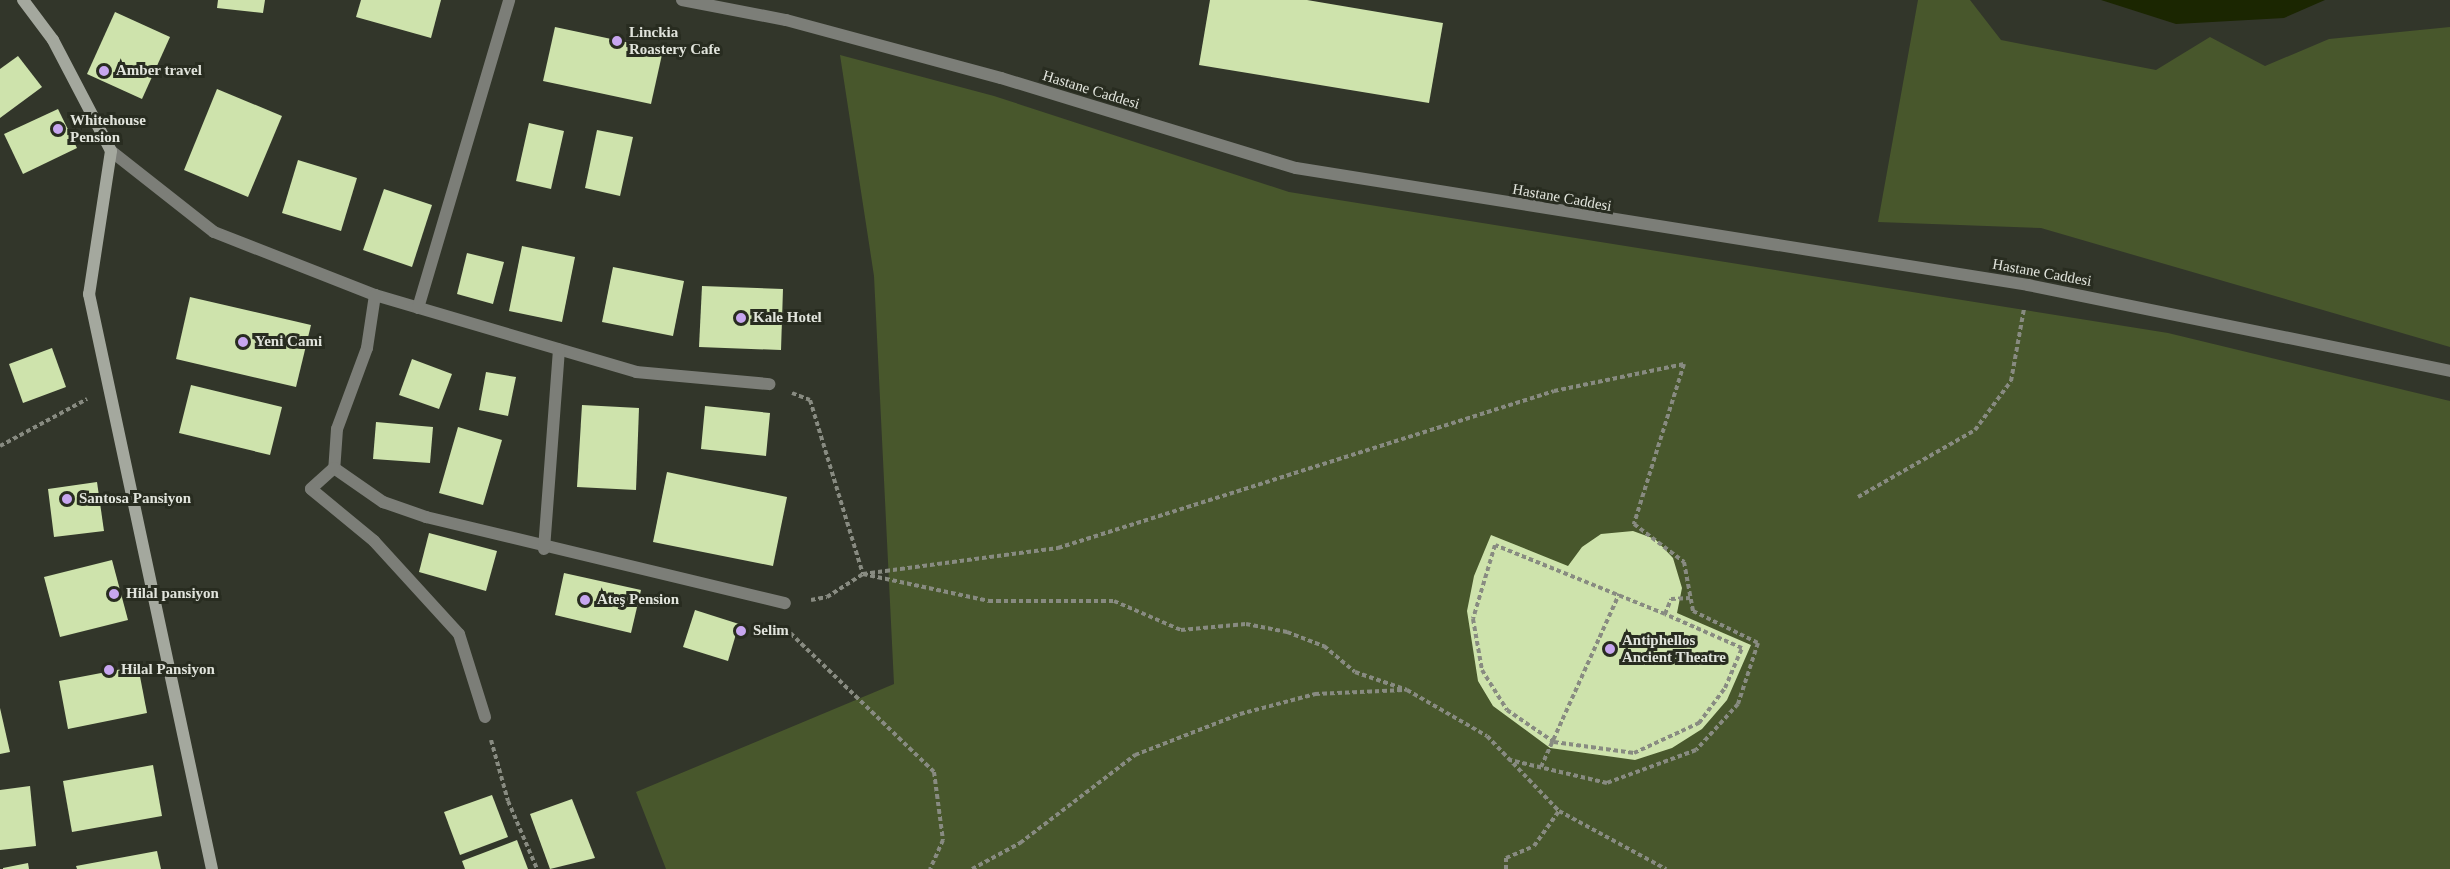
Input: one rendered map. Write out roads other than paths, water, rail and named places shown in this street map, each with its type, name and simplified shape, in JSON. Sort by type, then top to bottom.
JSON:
[{"type":"main road","points":[[23,0],[53,40],[111,151],[89,294],[106,389],[212,869]]},
{"type":"street","points":[[418,308],[509,0]]},
{"type":"street","name":"Hastane Caddesi","points":[[682,0],[786,20],[989,75],[1296,168],[2028,285],[2450,371]]},
{"type":"street","points":[[111,151],[214,232],[375,295],[636,372],[769,384]]},
{"type":"street","points":[[375,295],[367,348],[337,429],[334,468],[311,489],[374,541],[459,634],[485,717]]},
{"type":"street","points":[[544,549],[559,350]]},
{"type":"street","points":[[334,468],[383,502],[544,549],[785,603]]},
{"type":"place","name":"Linckia Roastery Cafe","points":[[617,41]]},
{"type":"place","name":"Amber travel","points":[[104,71]]},
{"type":"place","name":"Whitehouse Pension","points":[[58,129]]},
{"type":"place","name":"Kale Hotel","points":[[741,318]]},
{"type":"place","name":"Yeni Cami","points":[[243,342]]},
{"type":"place","name":"Santosa Pansiyon","points":[[67,499]]},
{"type":"place","name":"Hilal pansiyon","points":[[114,594]]},
{"type":"place","name":"Ateş Pension","points":[[585,600]]},
{"type":"place","name":"Selim","points":[[741,631]]},
{"type":"place","name":"Antiphellos Ancient Theatre","points":[[1610,649]]},
{"type":"place","name":"Hilal Pansiyon","points":[[109,670]]}]
